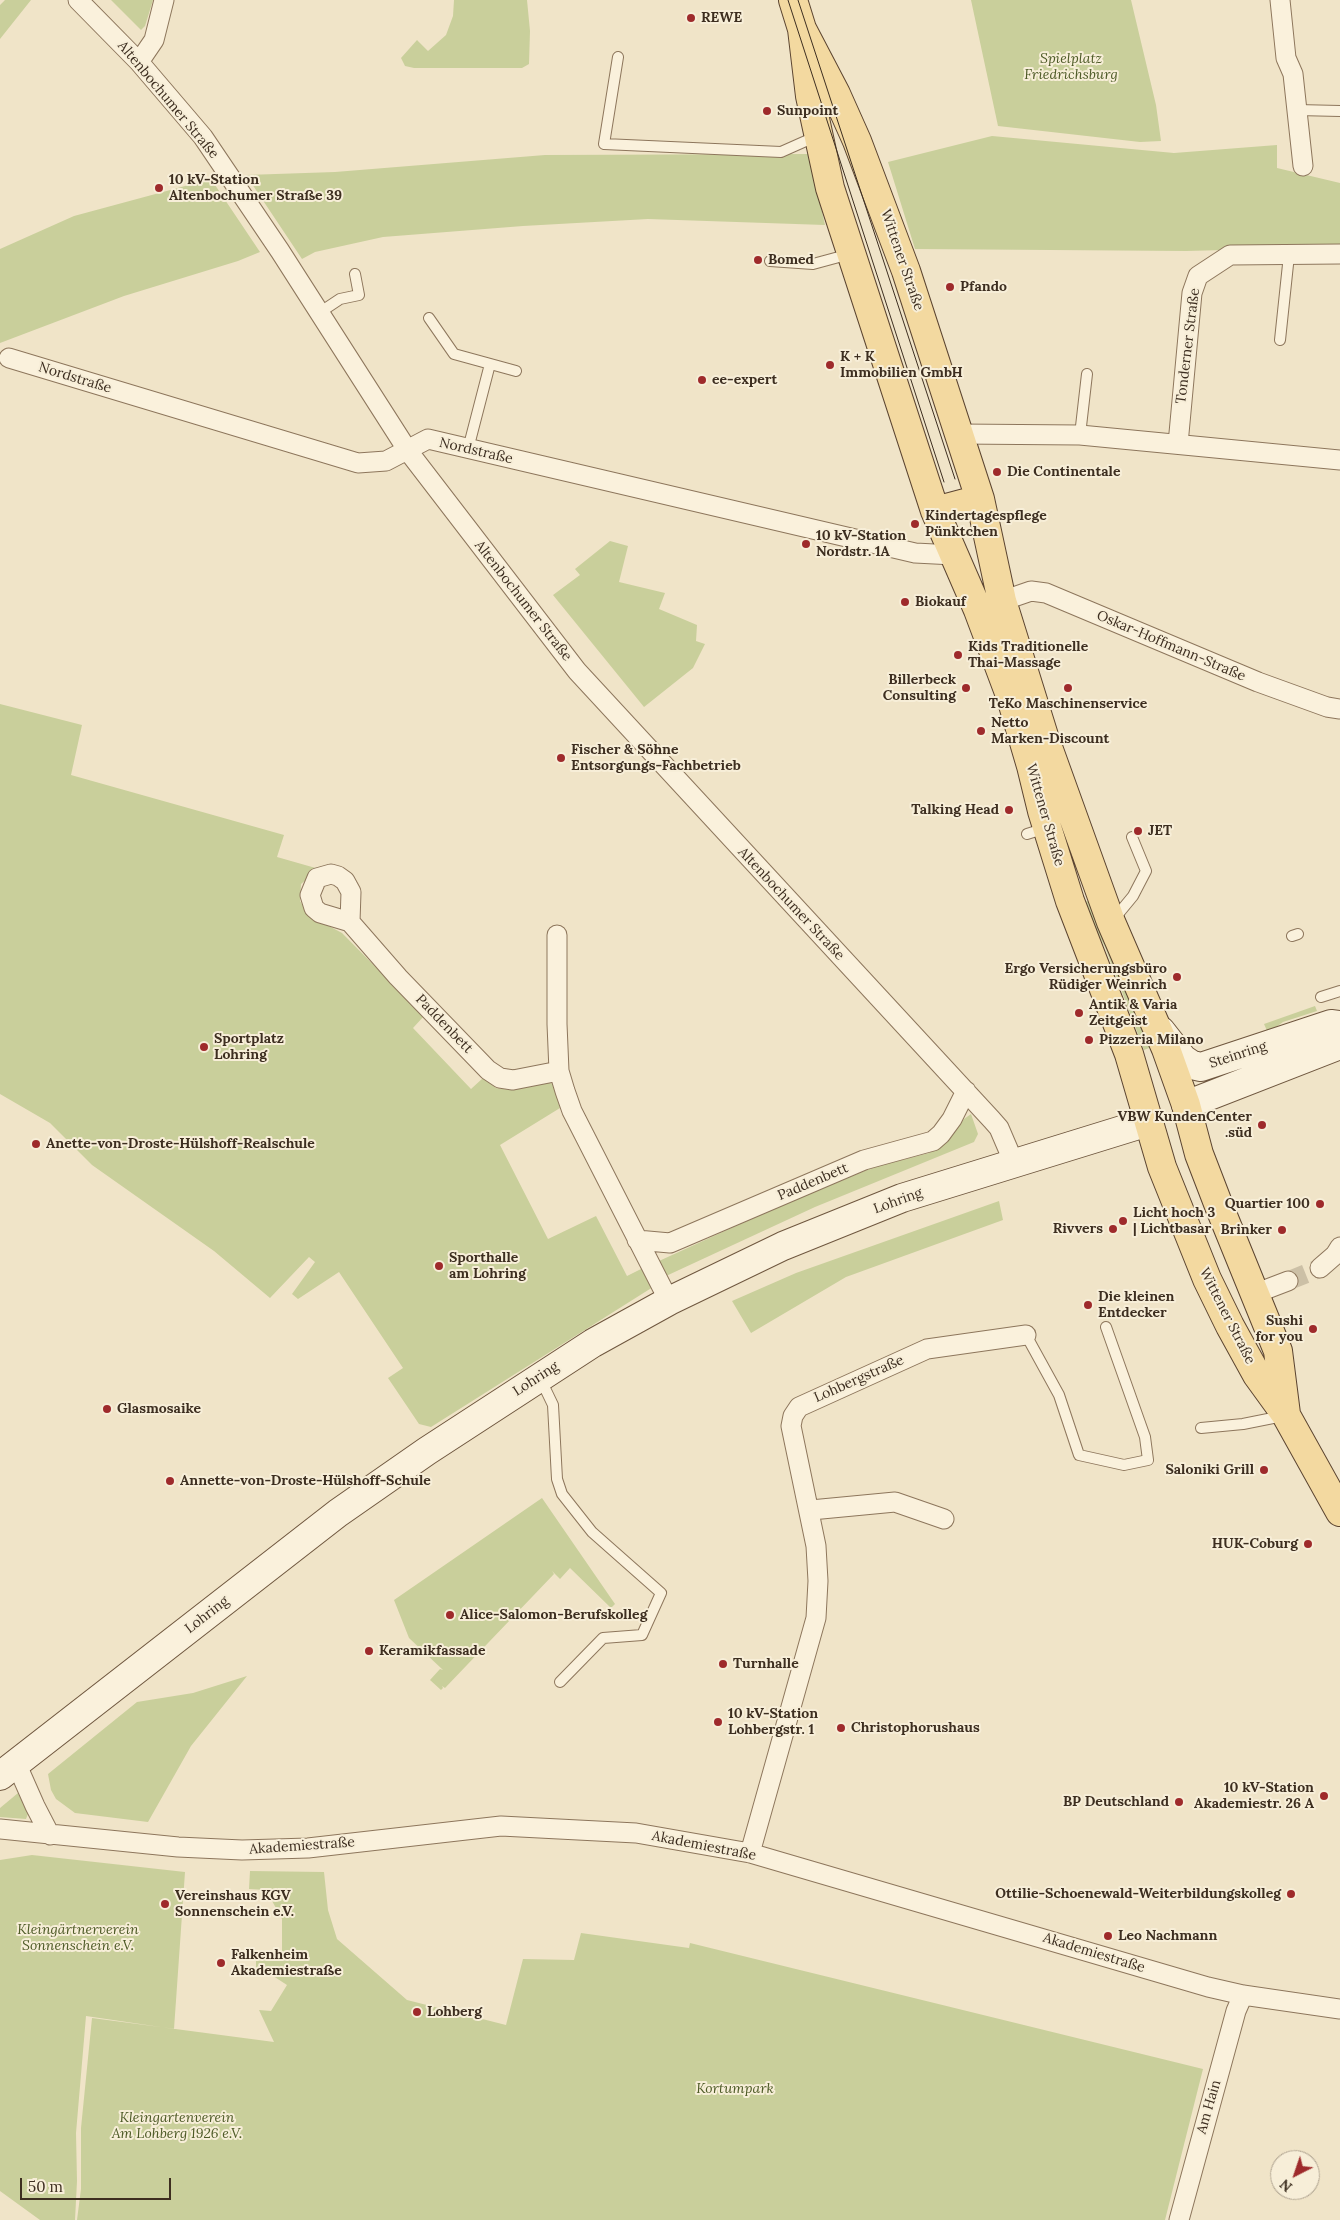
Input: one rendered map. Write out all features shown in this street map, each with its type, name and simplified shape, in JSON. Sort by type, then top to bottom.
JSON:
[{"type":"main road","name":"Wittener Straße","points":[[793,0],[802,29],[836,94],[884,206],[980,499],[1002,601],[1047,744],[1112,922],[1154,1021],[1186,1105],[1199,1154],[1278,1351],[1286,1415]]},
{"type":"main road","name":"Wittener Straße","points":[[802,29],[810,96],[830,188],[851,254],[888,392],[935,511],[978,610],[1011,698],[1037,831],[1082,933],[1129,1054],[1148,1122],[1179,1210],[1207,1279],[1257,1375],[1286,1415],[1340,1512]]},
{"type":"main road","points":[[935,511],[980,499]]},
{"type":"main road","points":[[1148,1122],[1186,1105]]},
{"type":"main road","name":"Wittener Straße","points":[[1179,1210],[1197,1229],[1222,1280],[1232,1290],[1254,1294]]},
{"type":"street","name":"Altenbochumer Straße","points":[[78,0],[139,62],[203,137],[280,251],[408,451],[577,672],[999,1128],[1014,1163]]},
{"type":"street","points":[[139,62],[154,40],[164,0]]},
{"type":"street","points":[[1280,0],[1286,58],[1293,74],[1298,110],[1303,166]]},
{"type":"street","name":"Tonderner Straße","points":[[1178,444],[1192,293],[1198,276],[1230,255],[1340,254]]},
{"type":"street","name":"Nordstraße","points":[[9,358],[358,463],[386,461],[428,439],[915,553],[954,555]]},
{"type":"street","points":[[959,434],[1080,435],[1340,460]]},
{"type":"street","name":"Oskar-Hoffmann-Straße","points":[[1002,601],[1031,591],[1046,593],[1258,682],[1318,704],[1340,709]]},
{"type":"street","name":"Paddenbett","points":[[350,922],[398,976],[488,1070],[500,1078],[513,1080],[560,1071]]},
{"type":"street","points":[[557,935],[557,1024],[560,1071],[572,1111],[669,1301]]},
{"type":"street","name":"Steinring","points":[[1154,1021],[1183,1059],[1192,1065],[1201,1067],[1331,1024],[1340,1025]]},
{"type":"street","name":"Steinring","points":[[1186,1105],[1340,1045]]},
{"type":"street","name":"Paddenbett","points":[[637,1240],[670,1243],[864,1160],[933,1141],[941,1134],[952,1118],[966,1091]]},
{"type":"street","name":"Lohring","points":[[8,1769],[338,1513],[426,1451],[539,1376],[593,1343],[669,1301],[783,1246],[902,1198],[1148,1122]]},
{"type":"street","points":[[1320,1268],[1335,1255],[1340,1247]]},
{"type":"street","points":[[1254,1294],[1288,1281]]},
{"type":"street","name":"Lohbergstraße","points":[[750,1853],[816,1618],[817,1555],[811,1510],[791,1426],[793,1416],[800,1407],[928,1349],[1026,1335]]},
{"type":"street","points":[[811,1510],[896,1502],[944,1519]]},
{"type":"street","points":[[8,1769],[35,1806],[50,1834]]},
{"type":"street","name":"Akademiestraße","points":[[0,1829],[178,1847],[242,1850],[308,1848],[501,1826],[636,1833],[719,1846],[750,1853],[1196,1984],[1244,1995],[1340,2009]]},
{"type":"street","name":"Am Hain","points":[[1179,2220],[1236,2010],[1244,1995]]},
{"type":"lane","points":[[618,57],[604,144],[781,152],[818,135]]},
{"type":"lane","points":[[1298,110],[1340,111]]},
{"type":"lane","points":[[770,262],[813,264],[851,254]]},
{"type":"lane","points":[[1280,340],[1290,255]]},
{"type":"lane","points":[[319,313],[340,298],[359,295],[355,274]]},
{"type":"lane","points":[[429,318],[454,354],[516,371]]},
{"type":"lane","points":[[468,449],[490,364]]},
{"type":"lane","points":[[1080,435],[1087,374]]},
{"type":"lane","points":[[1112,922],[1133,896],[1146,871],[1132,837]]},
{"type":"lane","points":[[1321,997],[1340,991]]},
{"type":"lane","points":[[1026,1335],[1058,1395],[1079,1455],[1124,1464],[1148,1460],[1145,1438],[1106,1327]]},
{"type":"lane","points":[[539,1376],[553,1405],[557,1478],[562,1494],[592,1532],[661,1593],[642,1634],[603,1638],[560,1682]]},
{"type":"lane","points":[[1201,1428],[1243,1424],[1286,1415]]},
{"type":"green space","points":[[5,0],[31,0],[0,39],[0,5]]},
{"type":"green space","points":[[111,0],[153,0],[145,26],[141,30]]},
{"type":"green space","points":[[454,0],[527,0],[530,31],[529,64],[522,68],[414,68],[405,66],[401,58],[417,40],[428,51],[446,35],[453,16]]},
{"type":"green space","name":"Spielplatz Friedrichsburg","points":[[971,0],[1131,0],[1156,105],[1161,141],[1140,142],[998,126]]},
{"type":"green space","points":[[992,136],[1174,153],[1277,145],[1277,168],[1340,183],[1340,247],[1186,251],[915,249],[888,162]]},
{"type":"green space","points":[[809,154],[825,225],[648,219],[523,226],[383,237],[315,252],[302,259],[246,175],[335,172],[545,155]]},
{"type":"green space","points":[[211,179],[260,252],[238,261],[124,296],[0,343],[0,249],[74,216]]},
{"type":"green space","points":[[610,541],[628,546],[619,582],[665,593],[659,609],[697,625],[696,641],[705,644],[693,668],[644,707],[553,595],[580,575],[575,569]]},
{"type":"green space","points":[[0,704],[82,725],[71,775],[284,835],[277,857],[319,869],[301,884],[300,901],[310,916],[342,933],[424,1016],[413,1028],[471,1089],[483,1078],[496,1088],[510,1090],[547,1082],[553,1084],[560,1108],[500,1145],[548,1239],[596,1216],[627,1276],[641,1269],[644,1270],[653,1287],[431,1427],[419,1424],[388,1378],[403,1368],[339,1272],[298,1299],[292,1294],[315,1262],[309,1257],[270,1298],[214,1251],[92,1165],[50,1123],[0,1094]]},
{"type":"green space","points":[[1092,899],[1154,1046],[1144,1050],[1105,947],[1081,904]]},
{"type":"green space","points":[[1315,1006],[1317,1011],[1283,1022],[1268,1033],[1264,1024]]},
{"type":"green space","points":[[971,1114],[978,1134],[974,1142],[815,1207],[666,1276],[659,1261],[773,1209],[874,1167],[929,1153],[946,1143],[964,1119]]},
{"type":"green space","points":[[999,1201],[1003,1220],[846,1277],[751,1333],[732,1301],[796,1273]]},
{"type":"green space","points":[[542,1498],[615,1604],[611,1608],[570,1568],[560,1579],[552,1571],[554,1574],[445,1688],[442,1686],[441,1690],[430,1680],[440,1669],[443,1670],[409,1638],[394,1600]]},
{"type":"green space","points":[[247,1676],[191,1746],[148,1822],[75,1813],[56,1799],[51,1790],[48,1774],[137,1702],[193,1693]]},
{"type":"green space","points":[[18,1793],[28,1814],[26,1819],[0,1817],[0,1808]]},
{"type":"green space","name":"Kleingärtnerverein Sonnenschein e.V.","points":[[32,1855],[185,1872],[174,2029],[86,2016],[76,2133],[77,2181],[75,2220],[40,2220],[0,2191],[0,1860]]},
{"type":"green space","name":"Kortumpark","points":[[250,1871],[324,1872],[328,1910],[337,1939],[407,2000],[506,2025],[523,1959],[574,1960],[581,1933],[689,1948],[690,1943],[1203,2069],[1165,2220],[77,2220],[81,2189],[81,2128],[92,2018],[274,2042],[259,2010],[271,2011],[287,1985],[267,1972],[256,1969],[256,1955],[252,1955],[253,1952],[282,1954],[282,1919],[266,1890],[249,1889]]},
{"type":"tunnel","points":[[1288,1281],[1320,1268]]},
{"type":"tram line","points":[[788,0],[944,482]]},
{"type":"tram line","points":[[798,0],[955,479]]},
{"type":"place","name":"REWE","points":[[691,18]]},
{"type":"place","name":"Sunpoint","points":[[767,111]]},
{"type":"place","name":"10 kV-Station Altenbochumer Straße 39","points":[[159,188]]},
{"type":"place","name":"Bomed","points":[[758,260]]},
{"type":"place","name":"Pfando","points":[[950,287]]},
{"type":"place","name":"K + K Immobilien GmbH","points":[[830,365]]},
{"type":"place","name":"ee-expert","points":[[702,380]]},
{"type":"place","name":"Die Continentale","points":[[997,472]]},
{"type":"place","name":"Kindertagespflege Pünktchen","points":[[915,524]]},
{"type":"place","name":"10 kV-Station Nordstr. 1A","points":[[806,544]]},
{"type":"place","name":"Biokauf","points":[[905,602]]},
{"type":"place","name":"Kids Traditionelle Thai-Massage","points":[[958,655]]},
{"type":"place","name":"Billerbeck Consulting","points":[[966,688]]},
{"type":"place","name":"TeKo Maschinenservice","points":[[1068,688]]},
{"type":"place","name":"Netto Marken-Discount","points":[[981,731]]},
{"type":"place","name":"Fischer & Söhne Entsorgungs-Fachbetrieb","points":[[561,758]]},
{"type":"place","name":"Talking Head","points":[[1009,810]]},
{"type":"place","name":"JET","points":[[1138,831]]},
{"type":"place","name":"Ergo Versicherungsbüro Rüdiger Weinrich","points":[[1177,977]]},
{"type":"place","name":"Antik & Varia Zeitgeist","points":[[1079,1013]]},
{"type":"place","name":"Pizzeria Milano","points":[[1089,1040]]},
{"type":"place","name":"Sportplatz Lohring","points":[[204,1047]]},
{"type":"place","name":"VBW KundenCenter .süd","points":[[1262,1125]]},
{"type":"place","name":"Anette-von-Droste-Hülshoff-Realschule","points":[[36,1144]]},
{"type":"place","name":"Quartier 100","points":[[1320,1204]]},
{"type":"place","name":"Licht hoch 3 | Lichtbasar","points":[[1123,1221]]},
{"type":"place","name":"Rivvers","points":[[1113,1229]]},
{"type":"place","name":"Brinker","points":[[1282,1230]]},
{"type":"place","name":"Sporthalle am Lohring","points":[[439,1266]]},
{"type":"place","name":"Die kleinen Entdecker","points":[[1088,1305]]},
{"type":"place","name":"Sushi for you","points":[[1313,1329]]},
{"type":"place","name":"Glasmosaike","points":[[107,1409]]},
{"type":"place","name":"Saloniki Grill","points":[[1264,1470]]},
{"type":"place","name":"Annette-von-Droste-Hülshoff-Schule","points":[[170,1481]]},
{"type":"place","name":"HUK-Coburg","points":[[1308,1544]]},
{"type":"place","name":"Alice-Salomon-Berufskolleg","points":[[450,1615]]},
{"type":"place","name":"Keramikfassade","points":[[369,1651]]},
{"type":"place","name":"Turnhalle","points":[[723,1664]]},
{"type":"place","name":"10 kV-Station Lohbergstr. 1","points":[[718,1722]]},
{"type":"place","name":"Christophorushaus","points":[[841,1728]]},
{"type":"place","name":"10 kV-Station Akademiestr. 26 A","points":[[1324,1796]]},
{"type":"place","name":"BP Deutschland","points":[[1179,1802]]},
{"type":"place","name":"Ottilie-Schoenewald-Weiterbildungskolleg","points":[[1291,1894]]},
{"type":"place","name":"Vereinshaus KGV Sonnenschein e.V.","points":[[165,1904]]},
{"type":"place","name":"Leo Nachmann","points":[[1108,1936]]},
{"type":"place","name":"Falkenheim Akademiestraße","points":[[221,1963]]},
{"type":"place","name":"Lohberg","points":[[417,2012]]},
{"type":"park label","name":"Kleingartenverein Am Lohberg 1926 e.V.","points":[[177,2126]]}]
